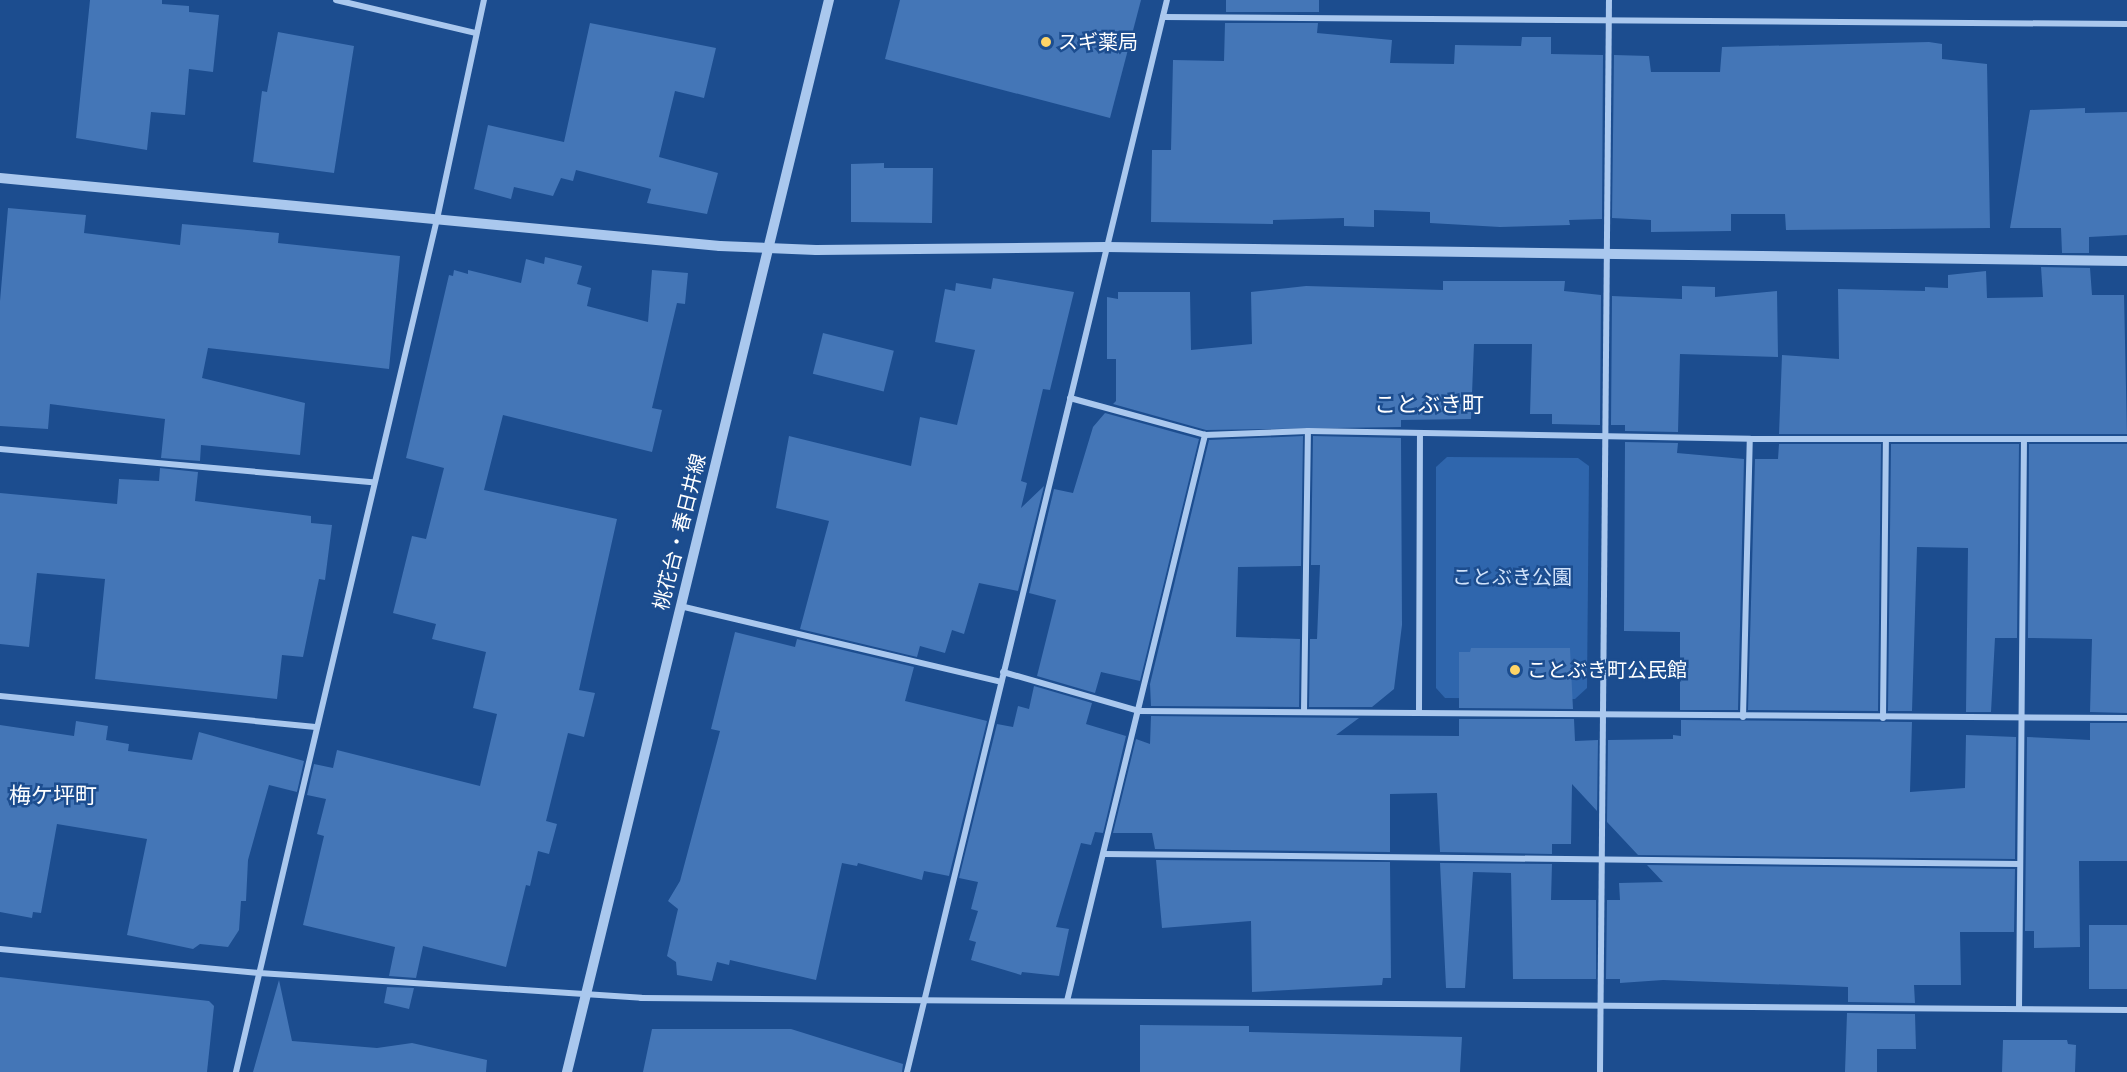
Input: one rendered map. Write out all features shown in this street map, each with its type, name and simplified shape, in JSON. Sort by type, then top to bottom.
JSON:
[{"type":"street","points":[[336,0],[476,33]]},
{"type":"street","points":[[236,1072],[315,727],[437,219],[484,0]]},
{"type":"street","name":"桃花台・春日井線","points":[[567,1072],[829,0]]},
{"type":"street","points":[[907,1072],[1167,0]]},
{"type":"street","points":[[1600,1072],[1602,1006],[1601,716],[1609,0]]},
{"type":"street","points":[[1163,17],[2127,24]]},
{"type":"street","points":[[0,178],[767,248],[1106,247],[1605,252],[2127,261]]},
{"type":"street","points":[[1070,398],[1205,435],[1308,431],[1750,439],[2127,439]]},
{"type":"street","points":[[1304,712],[1308,431]]},
{"type":"street","points":[[1419,712],[1420,433]]},
{"type":"street","points":[[1067,1001],[1205,435]]},
{"type":"street","points":[[1743,717],[1750,439]]},
{"type":"street","points":[[1882,718],[1886,439]]},
{"type":"street","points":[[2019,1009],[2024,439]]},
{"type":"street","points":[[0,449],[373,482]]},
{"type":"street","points":[[680,606],[1001,682]]},
{"type":"street","points":[[1003,672],[1139,711],[1419,712],[2022,720],[2127,718]]},
{"type":"street","points":[[0,696],[315,727]]},
{"type":"street","points":[[1104,854],[1602,862],[2020,864]]},
{"type":"street","points":[[0,949],[259,973],[586,994],[2127,1011]]},
{"type":"green space","name":"ことぶき公園","points":[[1447,457],[1578,458],[1589,466],[1587,688],[1575,699],[1445,698],[1436,688],[1436,467]]},
{"type":"building","points":[[90,0],[162,0],[162,4],[189,6],[189,12],[219,15],[213,72],[189,69],[185,115],[151,112],[147,150],[76,138]]},
{"type":"building","points":[[900,0],[1141,0],[1110,118],[885,59]]},
{"type":"building","points":[[1226,0],[1319,0],[1319,12],[1226,12]]},
{"type":"building","points":[[590,23],[716,48],[704,98],[675,91],[659,157],[718,173],[707,214],[647,203],[651,189],[576,170],[573,181],[561,178],[553,196],[514,187],[511,199],[474,189],[488,125],[564,142]]},
{"type":"building","points":[[1225,23],[1318,23],[1317,33],[1392,40],[1390,63],[1454,64],[1455,45],[1521,46],[1522,37],[1551,37],[1551,54],[1603,55],[1602,219],[1569,220],[1570,225],[1500,227],[1430,223],[1430,212],[1374,210],[1374,227],[1344,226],[1344,218],[1273,220],[1273,224],[1151,222],[1152,150],[1171,150],[1173,60],[1224,61]]},
{"type":"building","points":[[278,32],[354,46],[334,173],[253,162],[262,91],[267,92]]},
{"type":"building","points":[[1929,42],[1942,44],[1942,59],[1987,64],[1990,228],[1786,230],[1785,214],[1731,214],[1731,231],[1651,232],[1651,220],[1612,218],[1614,55],[1649,56],[1651,72],[1720,72],[1722,47]]},
{"type":"building","points":[[2085,108],[2085,113],[2127,112],[2127,235],[2089,237],[2089,253],[2062,253],[2061,228],[2010,228],[2030,110]]},
{"type":"building","points":[[884,163],[884,168],[933,168],[932,223],[851,222],[851,164]]},
{"type":"building","points":[[8,208],[86,215],[84,233],[180,245],[182,224],[279,233],[278,243],[400,256],[389,369],[208,348],[202,378],[305,403],[300,455],[201,445],[200,461],[161,458],[165,419],[50,404],[48,429],[0,426],[0,301]]},
{"type":"building","points":[[545,257],[582,266],[577,284],[591,288],[587,306],[648,322],[652,270],[688,273],[685,304],[677,303],[652,408],[662,410],[652,452],[503,415],[484,490],[617,519],[579,690],[595,693],[584,737],[568,733],[546,821],[557,824],[549,854],[538,851],[530,886],[526,885],[506,967],[423,946],[416,978],[389,976],[395,947],[303,925],[324,836],[317,834],[326,799],[307,795],[314,764],[333,768],[337,750],[480,786],[497,714],[473,708],[486,652],[432,639],[436,624],[393,613],[412,536],[426,539],[444,468],[406,458],[449,275],[453,276],[454,270],[468,274],[468,270],[521,283],[526,259],[544,264]]},
{"type":"building","points":[[2041,267],[2090,268],[2092,295],[2124,295],[2127,434],[1779,434],[1782,355],[1839,359],[1838,289],[1925,291],[1925,287],[1948,288],[1948,275],[1986,271],[1987,298],[2043,297]]},
{"type":"building","points":[[993,278],[1074,292],[1050,390],[1043,389],[1021,481],[1027,483],[1021,508],[1044,486],[1018,591],[979,583],[964,634],[952,630],[945,653],[920,646],[917,657],[800,629],[829,521],[776,508],[789,436],[911,466],[920,417],[957,425],[975,350],[935,342],[945,289],[955,291],[956,283],[991,289]]},
{"type":"building","points":[[1443,281],[1565,281],[1564,291],[1601,295],[1600,425],[1552,424],[1552,414],[1530,414],[1532,344],[1474,344],[1471,419],[1401,420],[1401,427],[1206,430],[1113,404],[1116,401],[1116,359],[1107,359],[1107,297],[1118,299],[1118,292],[1190,292],[1191,350],[1252,344],[1251,292],[1306,286],[1443,290]]},
{"type":"building","points":[[1682,286],[1715,287],[1715,297],[1777,291],[1778,357],[1680,354],[1678,432],[1625,431],[1625,425],[1611,425],[1612,296],[1682,299]]},
{"type":"building","points":[[823,333],[894,351],[884,391],[813,374]]},
{"type":"building","points":[[1105,413],[1199,439],[1140,681],[1101,672],[1095,693],[1037,676],[1056,600],[1029,593],[1054,489],[1073,493],[1093,427]]},
{"type":"building","points":[[1303,436],[1301,566],[1238,567],[1236,637],[1300,639],[1299,707],[1151,706],[1150,684],[1209,440]]},
{"type":"building","points":[[1313,436],[1401,438],[1402,625],[1394,689],[1372,707],[1309,707],[1310,639],[1317,639],[1320,565],[1311,565]]},
{"type":"building","points":[[1625,442],[1678,443],[1677,453],[1744,459],[1738,710],[1680,710],[1680,632],[1624,631]]},
{"type":"building","points":[[1779,444],[1881,444],[1878,711],[1748,710],[1755,459],[1778,459]]},
{"type":"building","points":[[1891,444],[2019,444],[2017,638],[1995,638],[1991,712],[1966,712],[1968,548],[1917,547],[1912,711],[1888,711]]},
{"type":"building","points":[[2029,444],[2127,444],[2127,713],[2090,712],[2092,639],[2028,638]]},
{"type":"building","points":[[160,468],[198,472],[195,501],[311,516],[311,523],[332,525],[325,580],[319,579],[303,657],[282,655],[277,699],[95,679],[105,579],[37,573],[29,647],[0,644],[0,493],[117,504],[119,479],[159,481]]},
{"type":"building","points":[[735,632],[795,647],[797,639],[914,667],[905,701],[987,721],[949,876],[924,871],[922,880],[858,863],[857,866],[842,863],[816,980],[730,960],[729,965],[717,962],[712,981],[677,975],[676,962],[667,956],[678,909],[668,901],[680,881],[720,731],[711,729]]},
{"type":"building","name":"ことぶき町公民館","points":[[1471,648],[1570,648],[1573,709],[1459,708],[1459,652],[1470,652]]},
{"type":"building","points":[[1034,686],[1092,703],[1086,724],[1126,736],[1103,833],[1095,832],[1091,845],[1081,843],[1056,927],[1069,929],[1059,976],[1022,972],[1021,975],[971,960],[976,942],[969,940],[978,911],[971,909],[978,882],[959,878],[997,724],[1013,727],[1018,706],[1029,709]]},
{"type":"building","points":[[1151,716],[1359,718],[1336,735],[1459,736],[1459,719],[1574,719],[1575,741],[1598,740],[1597,811],[1572,784],[1571,844],[1552,844],[1552,854],[1440,852],[1437,793],[1390,794],[1390,852],[1155,849],[1152,833],[1113,833],[1136,739],[1150,744]]},
{"type":"building","points":[[1681,720],[1912,722],[1910,792],[1965,788],[1966,735],[2016,737],[2015,859],[1638,855],[1607,822],[1608,740],[1673,739],[1673,735],[1681,736]]},
{"type":"building","points":[[76,721],[108,726],[106,740],[129,744],[128,751],[192,760],[199,732],[304,761],[297,792],[269,785],[248,860],[246,901],[241,901],[239,930],[228,947],[200,944],[193,949],[127,935],[147,839],[57,824],[41,913],[33,912],[32,918],[0,912],[0,725],[74,736]]},
{"type":"building","points":[[2090,723],[2127,723],[2127,861],[2079,861],[2080,947],[2034,948],[2034,931],[2025,931],[2027,737],[2090,740]]},
{"type":"building","points":[[1156,860],[1390,862],[1391,978],[1383,978],[1382,985],[1252,992],[1251,921],[1162,928]]},
{"type":"building","points":[[1440,863],[1552,864],[1551,900],[1596,900],[1596,979],[1513,979],[1511,873],[1473,872],[1465,988],[1446,988]]},
{"type":"building","points":[[1647,865],[2015,869],[2014,932],[1960,932],[1961,985],[1914,985],[1915,1003],[1848,1002],[1848,987],[1663,980],[1620,983],[1620,979],[1606,979],[1607,900],[1620,900],[1619,883],[1663,882]]},
{"type":"building","points":[[2089,925],[2127,925],[2127,989],[2089,989]]},
{"type":"building","points":[[0,977],[209,1001],[214,1006],[207,1072],[0,1072]]},
{"type":"building","points":[[279,980],[292,1041],[377,1048],[412,1043],[487,1060],[486,1072],[253,1072]]},
{"type":"building","points":[[387,987],[414,988],[409,1009],[384,1003]]},
{"type":"building","points":[[1847,1013],[1915,1014],[1916,1049],[1877,1049],[1877,1072],[1845,1072]]},
{"type":"building","points":[[1140,1025],[1249,1026],[1249,1032],[1462,1037],[1460,1072],[1140,1072]]},
{"type":"building","points":[[652,1029],[791,1029],[903,1064],[902,1072],[643,1072]]},
{"type":"building","points":[[2003,1040],[2067,1040],[2068,1044],[2076,1045],[2075,1072],[2002,1072]]},
{"type":"place","name":"スギ薬局","points":[[1046,42]]},
{"type":"place","name":"ことぶき町公民館","points":[[1515,670]]},
{"type":"district","name":"ことぶき町","points":[[1429,405]]},
{"type":"district","name":"梅ケ坪町","points":[[53,796]]}]
